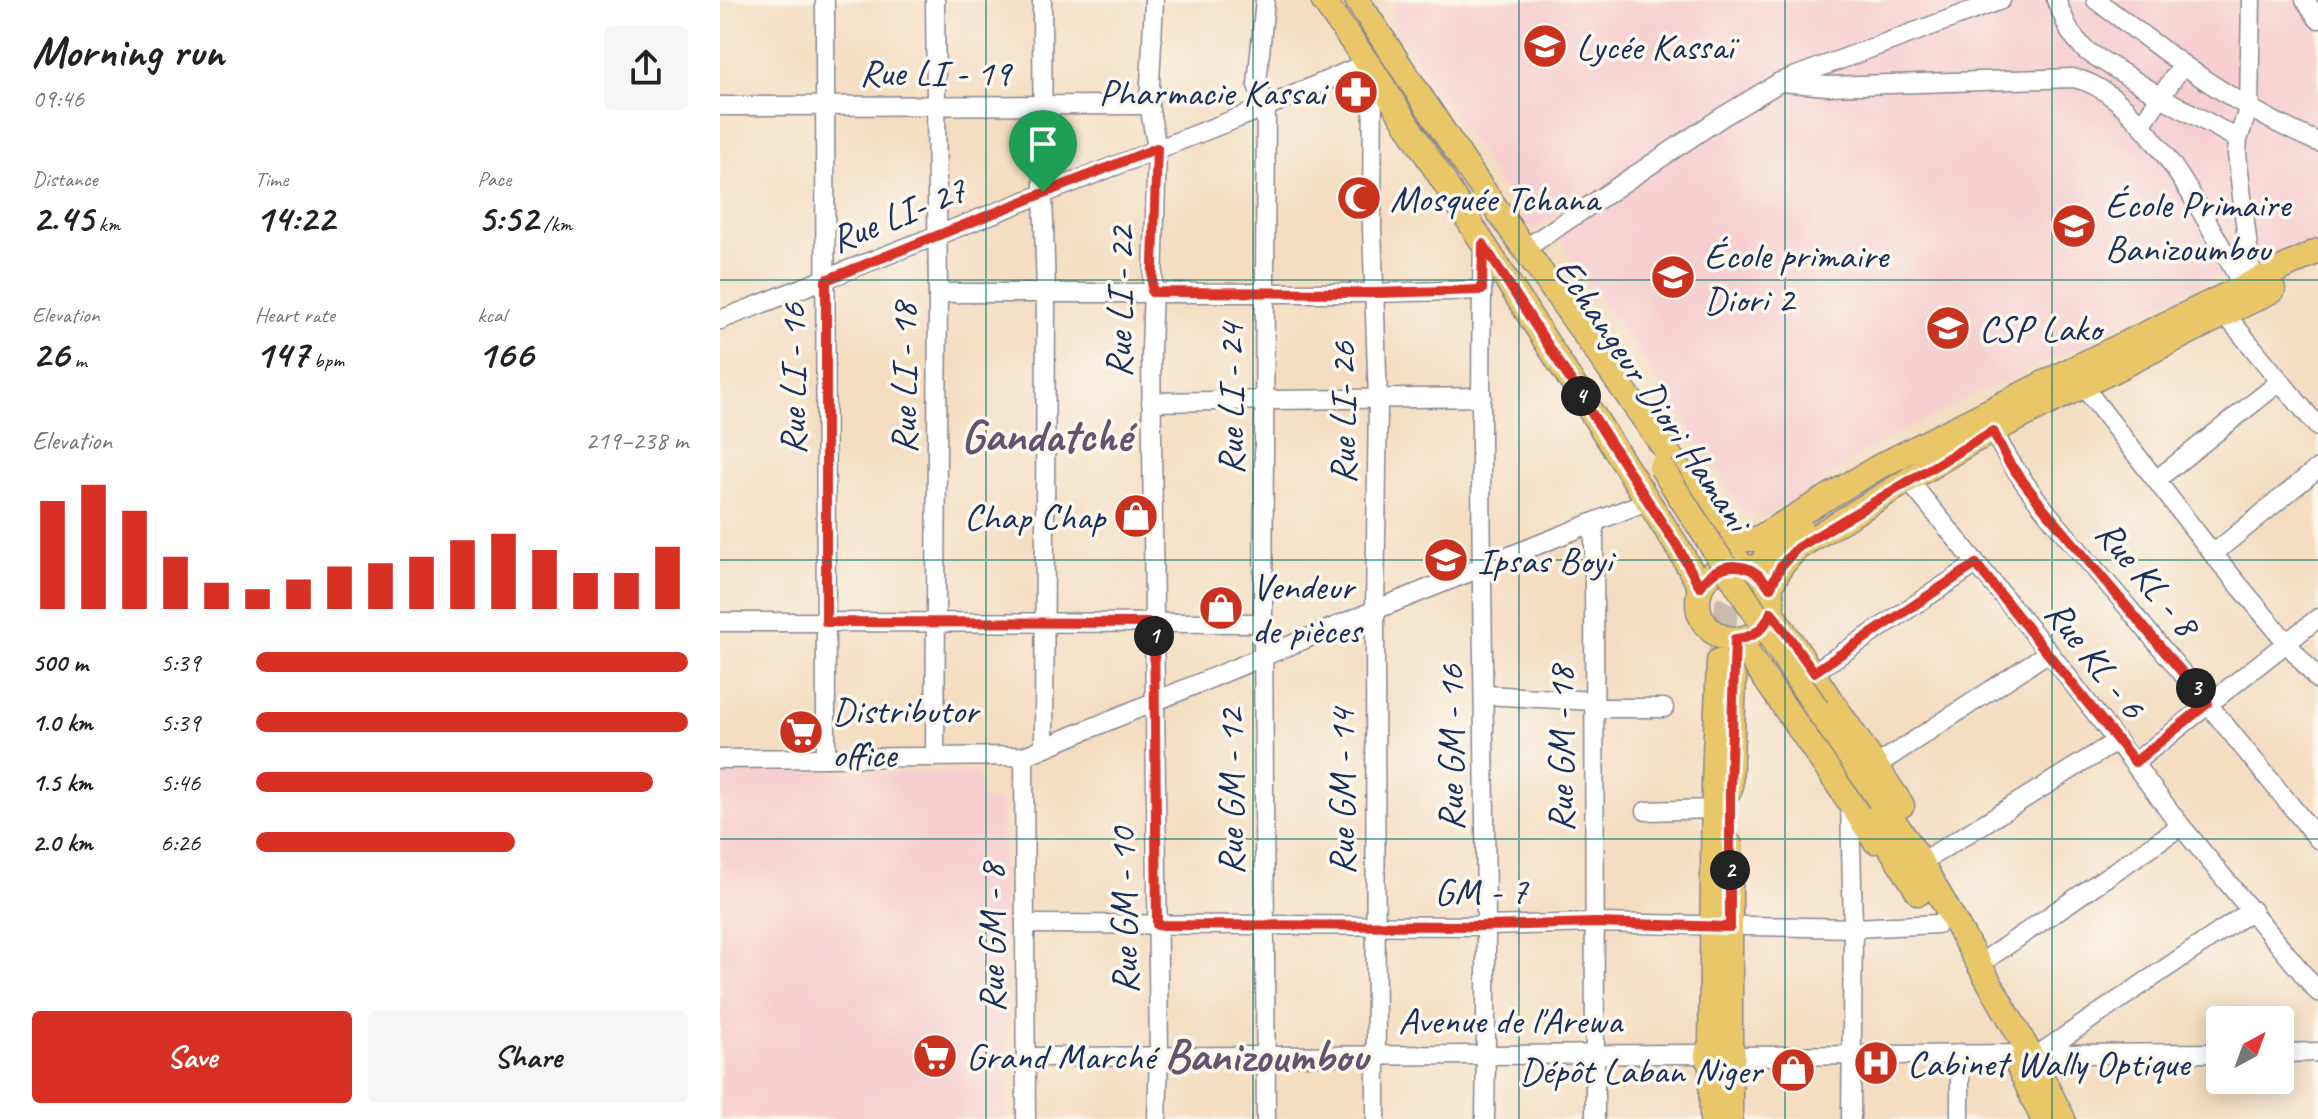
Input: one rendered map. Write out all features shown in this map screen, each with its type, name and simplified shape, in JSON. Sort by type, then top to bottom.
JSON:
[{"type":"main road","points":[[1323,0],[1370,67],[1514,291],[1700,587]]},
{"type":"main road","name":"Echangeur Diori Hamani","points":[[1334,0],[1406,98],[1655,471],[1937,912]]},
{"type":"main road","name":"Echangeur Diori Hamani","points":[[1348,0],[1476,215],[1655,471]]},
{"type":"main road","points":[[1357,0],[1467,167],[1526,248],[1721,534],[1755,553]]},
{"type":"main road","points":[[1406,98],[1467,167]]},
{"type":"main road","points":[[1476,215],[1514,291]]},
{"type":"main road","points":[[1722,785],[1707,627],[1698,608],[1700,587],[1707,577],[1755,553],[1791,527],[1927,450],[1966,434],[2248,284],[2318,251]]},
{"type":"main road","points":[[1707,627],[1716,635],[1737,640],[1756,633],[1763,627],[1781,566],[1797,548],[1909,481],[1966,434],[1993,431],[2318,268]]},
{"type":"main road","points":[[1755,553],[1753,569],[1763,577],[1770,600],[1933,855],[1942,875],[1937,912],[2027,1054],[2043,1119]]},
{"type":"main road","points":[[1737,640],[1850,802],[1904,887],[1913,898],[1937,912],[1978,965],[2063,1119]]},
{"type":"main road","points":[[1721,926],[1714,809],[1722,785],[1734,695],[1737,640]]},
{"type":"main road","points":[[1712,1119],[1720,1055],[1724,662]]},
{"type":"main road","points":[[1734,695],[1772,691]]},
{"type":"main road","points":[[1720,1055],[1730,1119]]},
{"type":"street","name":"Rue LI - 16","points":[[825,0],[826,758]]},
{"type":"street","name":"Rue LI - 18","points":[[935,0],[938,293],[935,757]]},
{"type":"street","points":[[1042,0],[1046,293],[1044,747]]},
{"type":"street","name":"Rue LI - 22","points":[[1154,0],[1149,105],[1157,148],[1151,402],[1154,702]]},
{"type":"street","name":"Rue LI - 24","points":[[1264,658],[1266,107],[1257,85],[1265,0]]},
{"type":"street","points":[[1526,248],[1722,117],[1780,82],[2001,0]]},
{"type":"street","points":[[2056,0],[2070,32],[2085,50],[2161,97],[2238,139]]},
{"type":"street","points":[[2096,0],[2182,66],[2249,107],[2318,142]]},
{"type":"street","points":[[2248,284],[2238,139],[2249,107],[2251,0]]},
{"type":"street","points":[[2305,0],[2318,19]]},
{"type":"street","points":[[2141,125],[2182,66]]},
{"type":"street","name":"Rue LI- 27","points":[[720,320],[1370,67]]},
{"type":"street","name":"Rue LI- 26","points":[[1370,67],[1378,401],[1375,610]]},
{"type":"street","points":[[1780,82],[1828,86],[2073,78],[2098,86],[2141,125],[2167,154],[2248,284]]},
{"type":"street","name":"Rue LI - 19","points":[[720,106],[1149,105]]},
{"type":"street","name":"Rue GM - 16","points":[[1483,244],[1481,568],[1485,695],[1485,1119]]},
{"type":"street","points":[[938,293],[1374,293],[1482,290]]},
{"type":"street","points":[[2225,314],[2318,427]]},
{"type":"street","points":[[2156,480],[2281,381]]},
{"type":"street","name":"Rue KL - 8","points":[[2083,386],[2213,554],[2318,680]]},
{"type":"street","points":[[1151,402],[1378,401],[1482,397]]},
{"type":"street","name":"Rue KL - 8","points":[[1993,431],[2009,463],[2041,505],[2318,839]]},
{"type":"street","points":[[2213,554],[2318,468]]},
{"type":"street","name":"Rue KL - 6","points":[[1909,481],[2049,652],[2181,826],[2317,986]]},
{"type":"street","points":[[720,759],[1024,756],[1647,501]]},
{"type":"street","name":"Rue GM - 18","points":[[1594,523],[1595,1119]]},
{"type":"street","points":[[1814,672],[1976,564]]},
{"type":"street","name":"Rue GM - 14","points":[[1375,610],[1376,1119]]},
{"type":"street","points":[[2135,762],[2318,618]]},
{"type":"street","points":[[720,622],[1263,623]]},
{"type":"street","points":[[1877,765],[2049,652]]},
{"type":"street","name":"Rue GM - 12","points":[[1264,658],[1266,1119]]},
{"type":"street","points":[[1485,695],[1664,708]]},
{"type":"street","name":"Rue GM - 10","points":[[1154,702],[1159,1056],[1157,1119]]},
{"type":"street","points":[[1933,855],[2117,741]]},
{"type":"street","name":"Rue GM - 8","points":[[1024,756],[1026,1119]]},
{"type":"street","points":[[1850,802],[1853,928],[1851,1119]]},
{"type":"street","points":[[1646,811],[1714,809]]},
{"type":"street","points":[[1978,965],[2181,826]]},
{"type":"street","points":[[2027,1054],[2252,910]]},
{"type":"street","name":"GM - 7","points":[[1025,924],[1485,926],[1595,923],[1853,928],[1937,912]]},
{"type":"street","points":[[2294,1053],[2318,1052]]},
{"type":"street","points":[[1960,1053],[1960,1119]]},
{"type":"street","name":"Avenue de l'Arewa","points":[[1026,1057],[2206,1053]]},
{"type":"shaded area","points":[[1393,0],[2318,0],[2318,243],[2229,286],[2218,276],[2076,348],[1960,401],[1861,453],[1807,492],[1759,519],[1755,512],[1747,517],[1670,398],[1566,250],[1550,220],[1532,230],[1396,31]]},
{"type":"shaded area","points":[[720,771],[976,773],[984,801],[1003,803],[1007,1119],[720,1119]]},
{"type":"tunnel","points":[[1719,661],[1727,604],[1745,570]]},
{"type":"place","name":"Lycée Kassaï","points":[[1545,46]]},
{"type":"place","name":"Pharmacie Kassai","points":[[1356,92]]},
{"type":"place","name":"Mosquée Tchana","points":[[1359,198]]},
{"type":"place","name":"École Primaire Banizoumbou","points":[[2074,226]]},
{"type":"place","name":"École primaire Diori 2","points":[[1673,277]]},
{"type":"place","name":"CSP Lako","points":[[1948,328]]},
{"type":"place","name":"Chap Chap","points":[[1136,516]]},
{"type":"place","name":"Ipsas Boyi","points":[[1446,560]]},
{"type":"place","name":"Vendeur de pièces","points":[[1221,608]]},
{"type":"place","name":"Distributor office","points":[[801,732]]},
{"type":"place","name":"Grand Marché","points":[[935,1056]]},
{"type":"place","name":"Cabinet Wally Optique","points":[[1876,1063]]},
{"type":"place","name":"Dépôt Laban Niger","points":[[1793,1070]]},
{"type":"district","name":"Gandatché","points":[[1046,435]]},
{"type":"district","name":"Banizoumbou","points":[[1266,1055]]},
{"type":"route","points":[[1157,148],[1152,292],[1482,290],[1483,244],[1700,587],[1717,570],[1729,565],[1741,565],[1753,569],[1770,588],[1781,566],[1797,548],[1993,431],[2009,463],[2041,505],[2208,703],[2135,762],[1976,564],[1814,672],[1771,612],[1756,633],[1735,639],[1730,927],[1595,923],[1485,926],[1157,925],[1154,623],[826,622],[826,280],[1043,192],[1157,148]]}]
